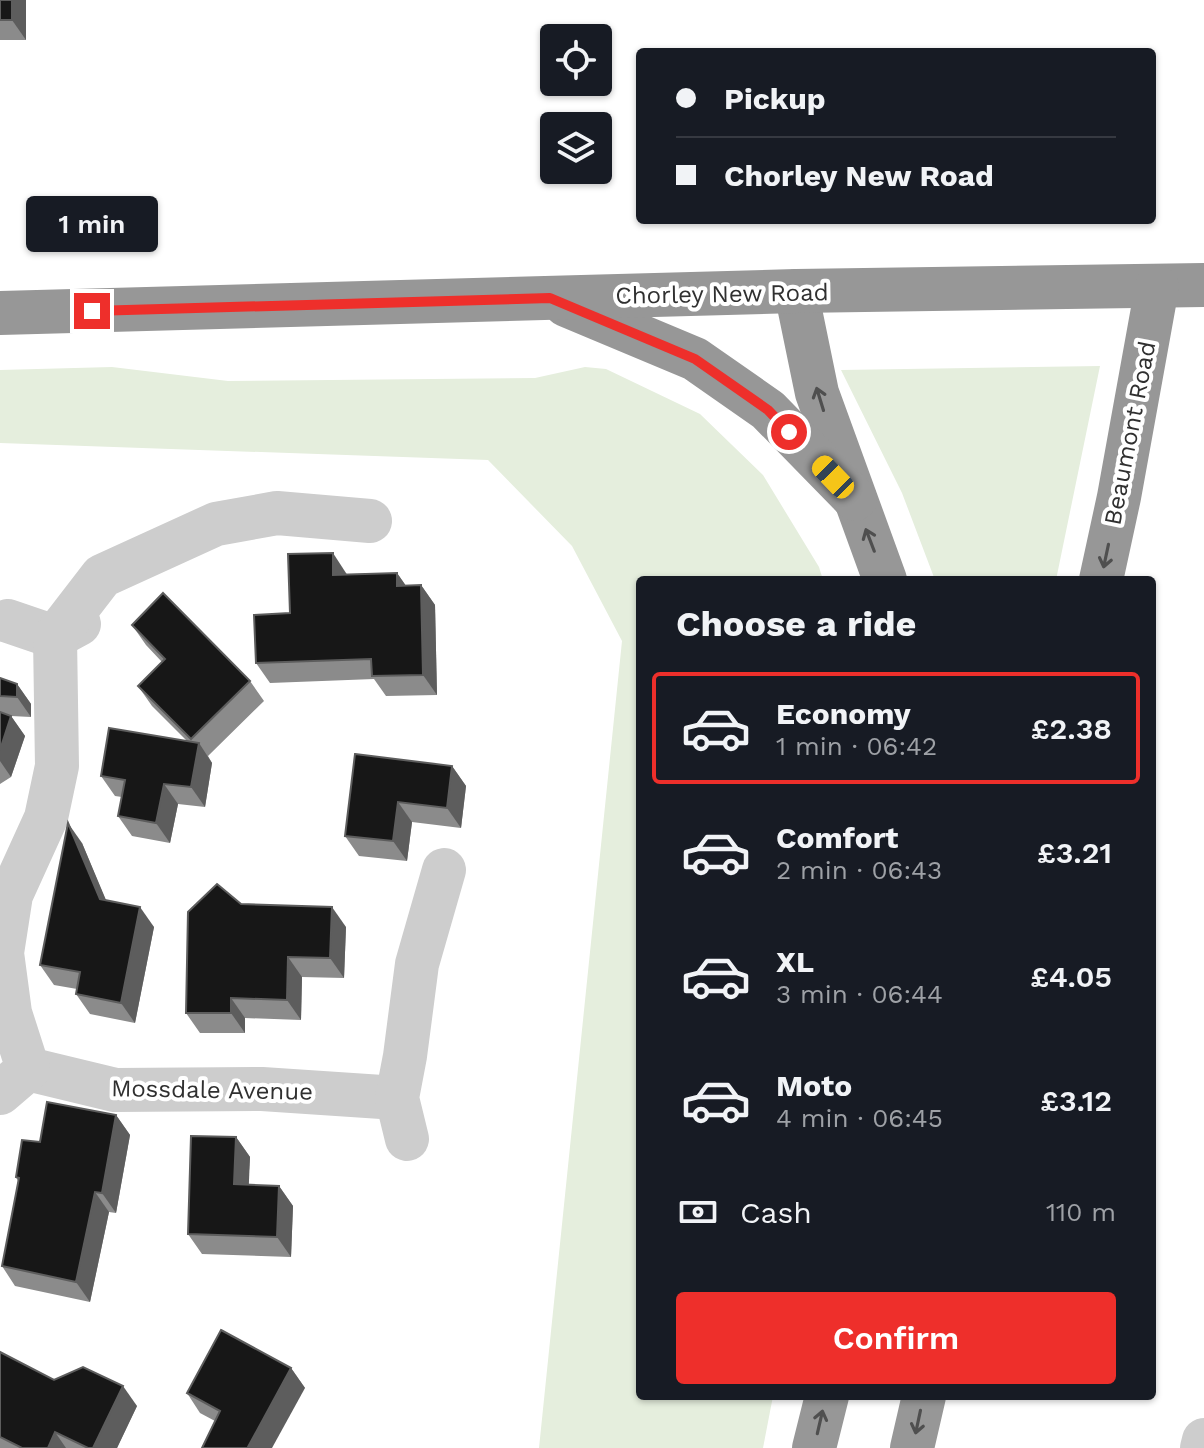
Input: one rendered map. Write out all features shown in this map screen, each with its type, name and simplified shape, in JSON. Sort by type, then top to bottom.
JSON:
[{"type":"highway","name":"Chorley New Road","points":[[0,313],[796,291],[1204,285]]},
{"type":"highway","name":"Beaumont Road","points":[[1102,576],[1157,287]]},
{"type":"highway","points":[[796,291],[817,393],[884,576]]},
{"type":"highway","points":[[550,298],[695,359],[768,410],[855,499]]},
{"type":"highway","points":[[814,1448],[826,1400]]},
{"type":"highway","points":[[912,1448],[923,1400]]},
{"type":"street","points":[[55,637],[102,576],[216,524],[277,513],[370,521]]},
{"type":"street","points":[[8,621],[55,637],[93,617]]},
{"type":"street","name":"Mossdale Avenue","points":[[55,637],[57,766],[46,818],[11,895],[2,953],[14,1081],[115,1090],[262,1089],[403,1097],[417,964],[444,870]]},
{"type":"street","points":[[1202,1448],[1204,1440]]},
{"type":"green space","points":[[1100,366],[1057,576],[933,576],[902,493],[841,370]]},
{"type":"green space","points":[[112,367],[228,381],[535,378],[585,367],[606,369],[700,414],[763,475],[822,576],[636,576],[636,1400],[772,1400],[763,1448],[539,1448],[622,641],[572,546],[488,460],[0,443],[0,370]]},
{"type":"building","points":[[0,0],[12,0],[12,20],[0,20]]},
{"type":"building","points":[[333,553],[333,575],[397,573],[397,586],[421,585],[423,675],[372,676],[371,659],[256,663],[254,615],[290,613],[288,554]]},
{"type":"building","points":[[163,593],[250,681],[191,739],[138,686],[165,659],[132,625]]},
{"type":"building","points":[[0,678],[17,684],[17,697],[0,696]]},
{"type":"building","points":[[0,712],[11,716],[0,750]]},
{"type":"building","points":[[109,728],[199,743],[191,787],[164,784],[156,823],[118,816],[125,780],[101,776]]},
{"type":"building","points":[[355,754],[452,766],[447,808],[398,802],[393,841],[345,836]]},
{"type":"building","points":[[68,823],[100,899],[140,907],[121,1003],[76,994],[80,972],[40,965]]},
{"type":"building","points":[[217,884],[241,904],[332,907],[330,958],[288,957],[287,1000],[231,998],[231,1013],[186,1013],[188,912]]},
{"type":"building","points":[[47,1102],[116,1115],[102,1193],[95,1192],[76,1282],[2,1266],[19,1178],[16,1177],[22,1140],[40,1142]]},
{"type":"building","points":[[191,1136],[236,1137],[234,1184],[279,1186],[277,1237],[188,1234]]},
{"type":"building","points":[[221,1330],[291,1368],[248,1447],[251,1448],[202,1448],[220,1411],[187,1393]]},
{"type":"building","points":[[0,1352],[54,1380],[83,1367],[123,1386],[93,1448],[55,1432],[48,1448],[22,1448],[0,1437]]},
{"type":"route","points":[[92,311],[550,298],[695,359],[768,410],[789,432]]}]
